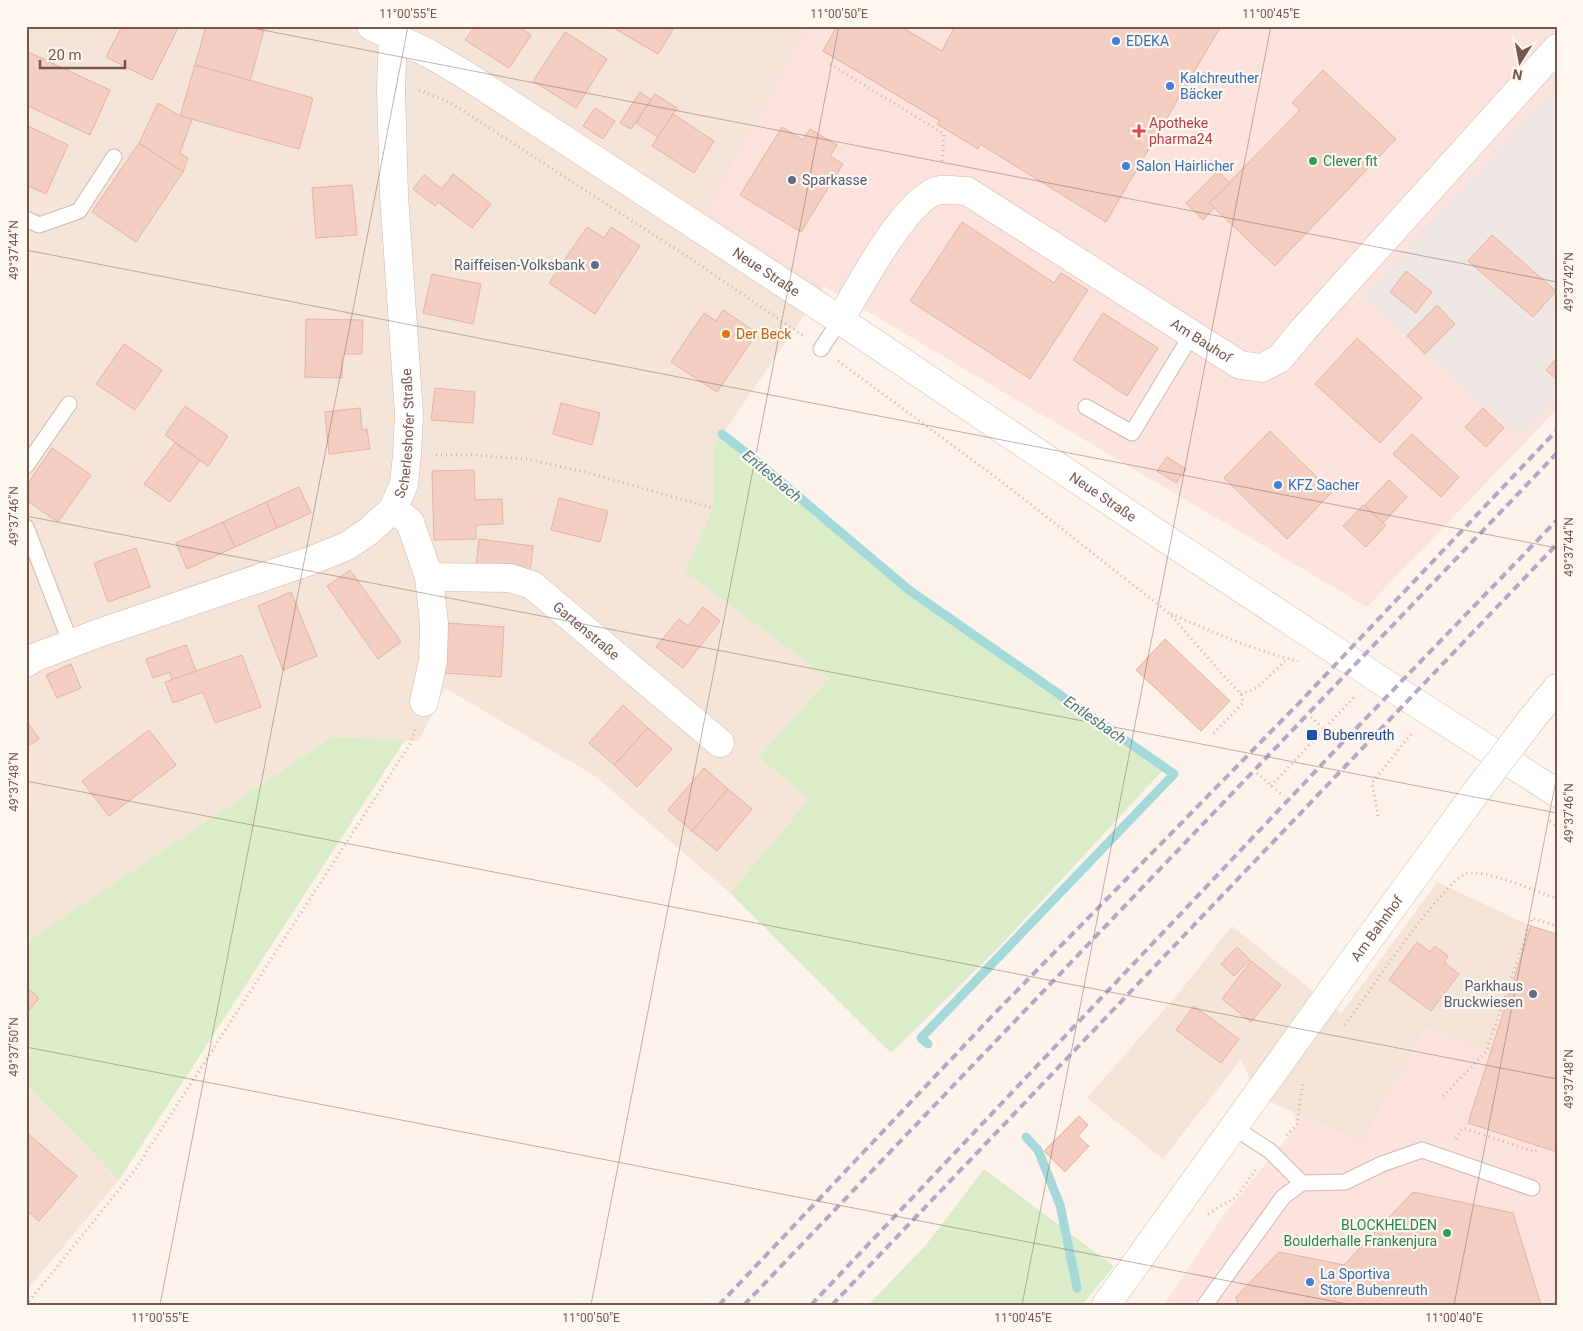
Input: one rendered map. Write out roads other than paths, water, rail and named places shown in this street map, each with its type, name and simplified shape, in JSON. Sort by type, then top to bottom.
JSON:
[{"type":"street","name":"Scherleshofer Straße","points":[[26,663],[36,657],[99,633],[313,568],[370,531],[393,509],[404,484],[409,414],[394,204],[391,89],[387,29]]},
{"type":"street","name":"Neue Straße","points":[[387,29],[464,74],[840,320],[1380,680],[1557,793]]},
{"type":"street","name":"Am Bauhof","points":[[840,320],[897,226],[920,200],[939,190],[967,192],[1240,365],[1262,368],[1279,359],[1557,48]]},
{"type":"street","points":[[393,509],[410,522],[429,576],[434,623],[433,661],[424,702]]},
{"type":"street","name":"Gartenstraße","points":[[429,576],[510,578],[532,585],[720,743]]},
{"type":"street","name":"Am Bahnhof","points":[[1106,1305],[1477,791],[1557,688]]},
{"type":"lane","points":[[26,220],[39,225],[80,211],[114,157]]},
{"type":"lane","points":[[821,349],[840,320]]},
{"type":"lane","points":[[1086,407],[1132,433],[1192,334]]},
{"type":"lane","points":[[26,466],[69,404]]},
{"type":"lane","points":[[26,526],[71,644]]},
{"type":"lane","points":[[1233,1127],[1270,1151],[1302,1183]]},
{"type":"lane","points":[[1205,1305],[1283,1197],[1302,1183],[1345,1182],[1382,1164],[1422,1150],[1532,1188]]},
{"type":"waterway","name":"Entlesbach","points":[[722,434],[909,590],[1174,774],[921,1038],[928,1044]]},
{"type":"waterway","name":"Entlesbach","points":[[1026,1137],[1038,1150],[1060,1205],[1077,1288]]},
{"type":"railway","points":[[719,1305],[993,1015],[1301,701],[1557,430]]},
{"type":"railway","points":[[744,1305],[1557,453]]},
{"type":"railway","points":[[811,1305],[1344,741],[1557,520]]},
{"type":"railway","points":[[832,1305],[1557,544]]},
{"type":"place","name":"EDEKA","points":[[1116,41]]},
{"type":"place","name":"Kalchreuther Bäcker","points":[[1170,86]]},
{"type":"place","name":"Apotheke pharma24","points":[[1139,131]]},
{"type":"place","name":"Clever fit","points":[[1313,161]]},
{"type":"place","name":"Salon Hairlicher","points":[[1126,166]]},
{"type":"place","name":"Sparkasse","points":[[792,180]]},
{"type":"place","name":"Raiffeisen-Volksbank","points":[[595,265]]},
{"type":"place","name":"Der Beck","points":[[726,334]]},
{"type":"place","name":"KFZ Sacher","points":[[1278,485]]},
{"type":"place","name":"Bubenreuth","points":[[1312,735]]},
{"type":"place","name":"Parkhaus Bruckwiesen","points":[[1533,994]]},
{"type":"place","name":"BLOCKHELDEN Boulderhalle Frankenjura","points":[[1447,1233]]},
{"type":"place","name":"La Sportiva Store Bubenreuth","points":[[1310,1282]]}]
